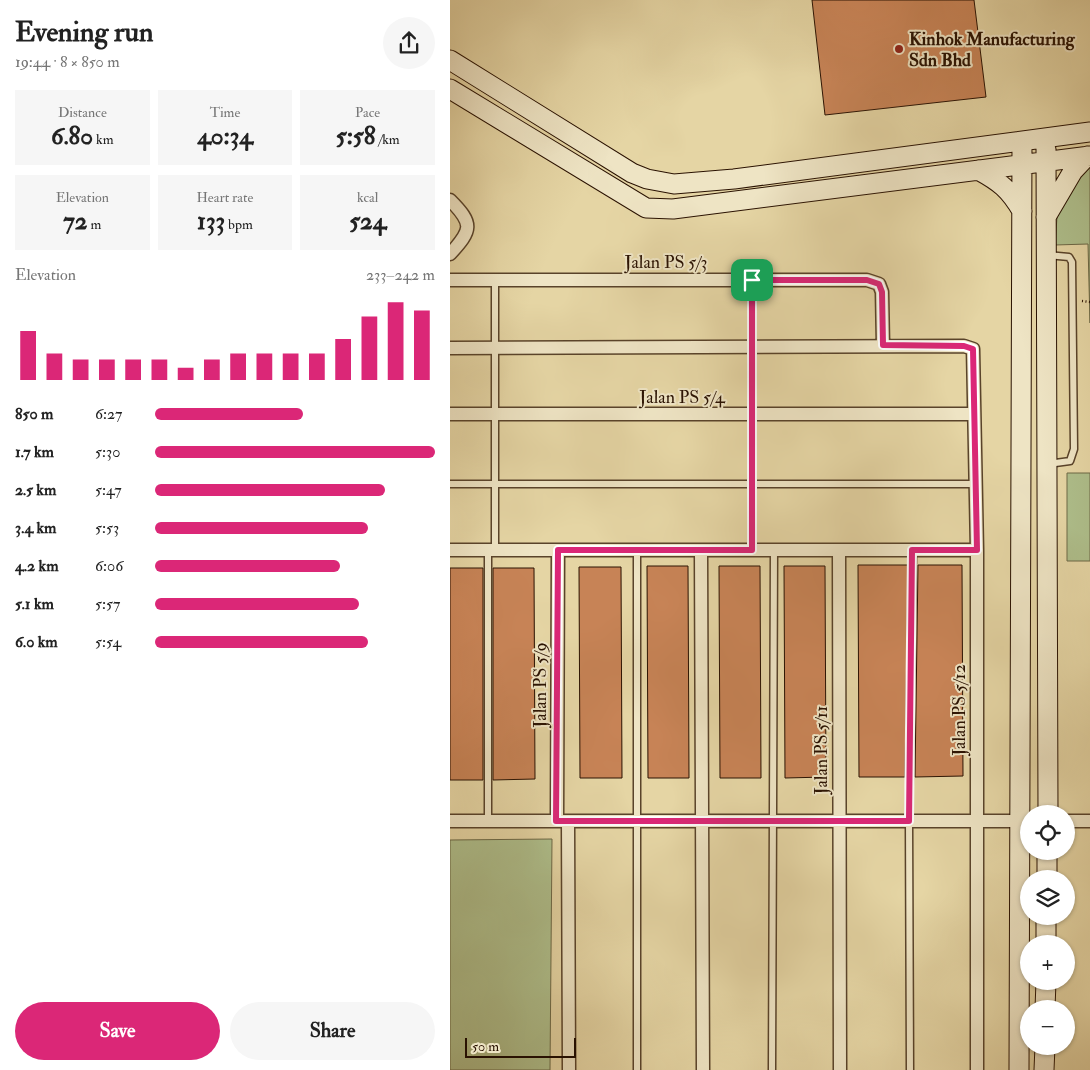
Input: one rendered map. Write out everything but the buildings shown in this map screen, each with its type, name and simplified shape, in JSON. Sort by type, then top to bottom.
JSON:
[{"type":"street","points":[[450,60],[632,173],[647,179],[674,184],[734,179],[1090,132]]},
{"type":"street","points":[[450,89],[646,208],[673,209],[1089,156]]},
{"type":"street","points":[[1046,138],[1048,805]]},
{"type":"street","points":[[1022,141],[1024,805]]},
{"type":"street","points":[[1046,217],[1073,171],[1089,156]]},
{"type":"street","points":[[978,170],[1000,182],[1012,194],[1022,211]]},
{"type":"street","points":[[450,200],[465,215],[469,226],[467,236],[450,254]]},
{"type":"street","name":"Jalan PS 5/3","points":[[450,280],[867,280],[879,284],[882,292],[883,345]]},
{"type":"street","points":[[450,348],[883,345]]},
{"type":"street","name":"Jalan PS 5/12","points":[[883,345],[964,346],[973,349],[977,550],[977,1070]]},
{"type":"street","name":"Jalan PS 5/4","points":[[450,414],[974,414]]},
{"type":"street","points":[[450,550],[977,550]]},
{"type":"street","name":"Jalan PS 5/9","points":[[558,550],[562,821],[569,1070]]},
{"type":"street","points":[[702,550],[704,1070]]},
{"type":"street","name":"Jalan PS 5/11","points":[[839,550],[838,821],[840,1070]]},
{"type":"street","points":[[450,821],[1020,821]]},
{"type":"street","points":[[1075,821],[1090,822]]},
{"type":"street","points":[[1019,1070],[1023,860]]},
{"type":"street","points":[[1044,1070],[1045,1055]]},
{"type":"lane","points":[[1046,255],[1069,257],[1072,262],[1074,449],[1070,461],[1046,465]]},
{"type":"lane","points":[[488,821],[491,550],[495,484],[495,279]]},
{"type":"lane","points":[[752,280],[752,550]]},
{"type":"lane","points":[[450,484],[752,482],[976,484]]},
{"type":"lane","points":[[637,1070],[638,550]]},
{"type":"lane","points":[[772,1070],[774,550]]},
{"type":"lane","points":[[910,1070],[909,821],[912,550]]},
{"type":"green space","points":[[1090,166],[1090,323],[1088,244],[1055,245],[1057,217],[1080,173]]},
{"type":"green space","points":[[1067,473],[1090,473],[1090,561],[1067,561]]},
{"type":"green space","points":[[552,839],[550,1070],[450,1070],[450,840]]},
{"type":"place","name":"Kinhok Manufacturing Sdn Bhd","points":[[899,49]]},
{"type":"route","points":[[752,280],[867,280],[879,284],[882,292],[883,345],[964,346],[973,349],[977,550],[912,550],[909,821],[556,821],[558,550],[752,550],[752,280]]}]
